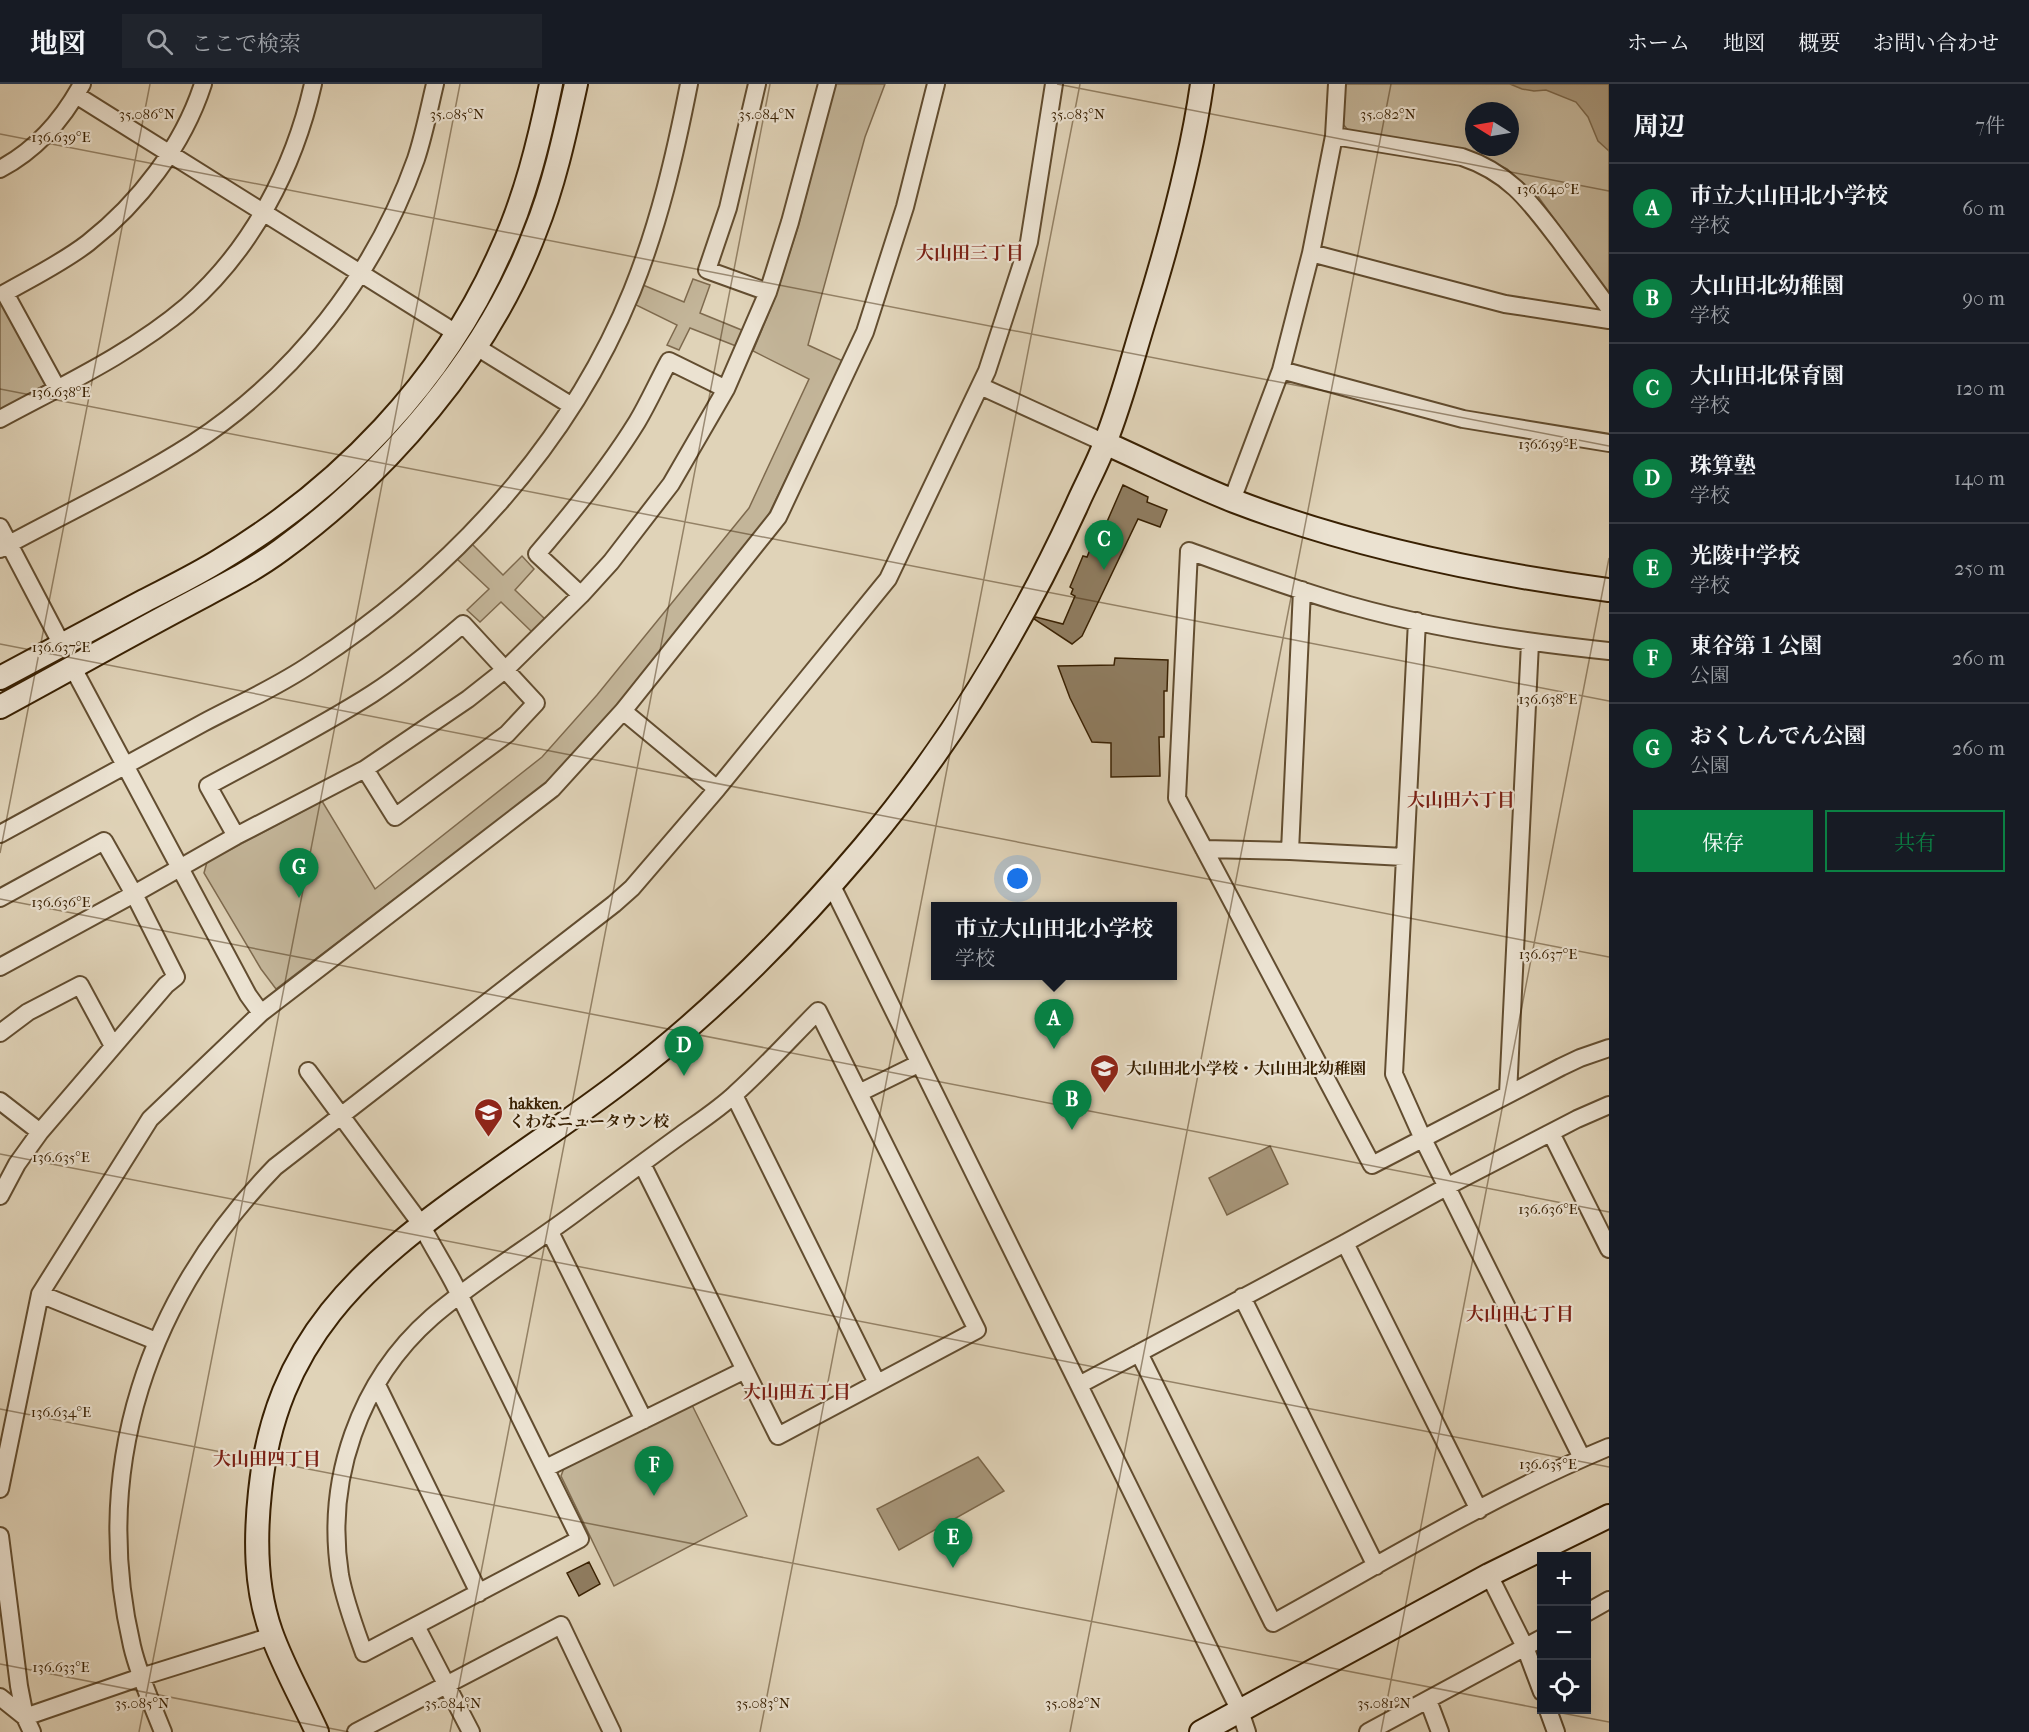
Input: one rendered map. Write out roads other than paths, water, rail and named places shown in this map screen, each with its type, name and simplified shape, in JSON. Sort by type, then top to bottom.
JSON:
[{"type":"street","points":[[57,388],[5,293],[53,266],[101,232],[128,207],[169,154],[188,121],[203,84]]},
{"type":"street","points":[[0,419],[130,346],[186,306],[225,266],[263,213],[292,154],[313,84]]},
{"type":"street","points":[[5,546],[171,456],[222,423],[300,353],[318,333],[361,274],[387,227],[408,181],[423,135],[435,84]]},
{"type":"street","points":[[0,678],[219,561],[299,507],[330,481],[388,423],[415,392],[456,333],[480,294],[500,253],[522,199],[541,135],[551,84]]},
{"type":"street","points":[[0,707],[235,579],[279,552],[365,481],[410,433],[445,390],[498,310],[535,233],[564,137],[576,84]]},
{"type":"street","points":[[0,834],[309,666],[369,625],[422,582],[495,509],[572,406],[612,333],[631,292],[647,249],[672,166],[689,84]]},
{"type":"street","points":[[757,84],[728,208],[707,270],[768,292]]},
{"type":"street","points":[[0,966],[236,836],[365,769],[468,699],[506,669],[581,596],[611,562],[671,484],[726,389],[768,292],[790,222],[827,84]]},
{"type":"street","points":[[0,1489],[40,1294],[150,1119],[261,1012],[542,798],[623,711],[778,517],[865,332],[905,207],[936,84]]},
{"type":"street","points":[[163,1732],[141,1677],[132,1647],[122,1587],[119,1518],[130,1425],[140,1386],[156,1341],[194,1268],[237,1207],[275,1167],[632,888],[717,789],[888,579],[980,386],[1029,242],[1054,84]]},
{"type":"street","points":[[317,1732],[272,1636],[256,1556],[261,1475],[281,1397],[297,1364],[314,1335],[349,1289],[421,1224],[620,1083],[686,1030],[755,964],[831,884],[923,773],[997,659],[1033,597],[1105,443],[1162,263],[1197,116],[1202,84]]},
{"type":"street","points":[[1232,500],[1281,370],[1311,253],[1334,136],[1337,84]]},
{"type":"street","points":[[0,169],[23,154],[44,136],[79,90],[169,154],[456,333]]},
{"type":"street","points":[[1334,136],[1462,158],[1476,162],[1501,175],[1530,202],[1609,308]]},
{"type":"street","points":[[1311,253],[1505,304],[1609,320]]},
{"type":"street","points":[[475,346],[572,406]]},
{"type":"street","points":[[581,596],[537,554],[619,449],[638,420],[669,361],[726,389]]},
{"type":"street","points":[[1281,370],[1463,419],[1609,443]]},
{"type":"street","points":[[980,386],[1232,500],[1309,527],[1445,563],[1609,590]]},
{"type":"street","points":[[0,527],[5,546],[62,645]]},
{"type":"street","points":[[1609,651],[1530,643],[1349,605],[1189,551],[1176,798],[1372,1165],[1580,1058],[1609,1048]]},
{"type":"street","points":[[1290,851],[1302,591]]},
{"type":"street","points":[[1417,621],[1394,1074],[1423,1139],[1582,1458]]},
{"type":"street","points":[[236,836],[208,786],[319,726],[373,693],[428,654],[463,624],[536,703],[507,734],[395,818],[365,769]]},
{"type":"street","points":[[1508,1094],[1530,643]]},
{"type":"street","points":[[73,668],[248,994],[261,1012]]},
{"type":"street","points":[[623,711],[717,789]]},
{"type":"street","points":[[0,898],[104,841],[176,977],[113,1046],[40,1132],[17,1164],[0,1196]]},
{"type":"street","points":[[1204,849],[1404,857]]},
{"type":"street","points":[[831,884],[1244,1722]]},
{"type":"street","points":[[0,1033],[28,1012],[80,985],[113,1046]]},
{"type":"street","points":[[308,1071],[421,1224],[432,1248],[454,1281],[460,1296],[580,1539],[364,1653],[340,1576],[336,1532],[339,1487],[352,1437],[363,1408],[387,1366],[415,1333],[460,1296],[734,1095],[818,1011],[977,1330],[778,1436],[642,1164]]},
{"type":"street","points":[[860,1093],[918,1064]]},
{"type":"street","points":[[734,1095],[877,1383]]},
{"type":"street","points":[[0,1101],[40,1132]]},
{"type":"street","points":[[1079,1385],[1448,1186],[1577,1119],[1609,1106]]},
{"type":"street","points":[[1551,1133],[1609,1249]]},
{"type":"street","points":[[550,1232],[644,1420]]},
{"type":"street","points":[[1345,1243],[1479,1510]]},
{"type":"street","points":[[40,1294],[156,1341]]},
{"type":"street","points":[[1242,1297],[1376,1566]]},
{"type":"street","points":[[1139,1353],[1273,1623],[1479,1510],[1582,1458],[1609,1447]]},
{"type":"street","points":[[546,1468],[745,1370]]},
{"type":"street","points":[[377,1385],[479,1593]]},
{"type":"street","points":[[1201,1732],[1244,1722],[1489,1575],[1609,1516]]},
{"type":"street","points":[[0,1536],[19,1686],[29,1725]]},
{"type":"street","points":[[1489,1575],[1525,1647],[1537,1679]]},
{"type":"street","points":[[1591,1611],[1609,1600]]},
{"type":"street","points":[[356,1732],[561,1625],[612,1732]]},
{"type":"street","points":[[416,1626],[471,1732]]},
{"type":"street","points":[[29,1725],[141,1677],[272,1636]]},
{"type":"street","points":[[1368,1732],[1537,1641]]},
{"type":"street","points":[[0,1697],[29,1725]]},
{"type":"street","points":[[1428,1700],[1440,1732]]},
{"type":"street","points":[[1549,1714],[1556,1732]]},
{"type":"place","name":"大山田北保育園","points":[[1104,570]]},
{"type":"place","name":"おくしんでん公園","points":[[299,898]]},
{"type":"place","name":"市立大山田北小学校","points":[[1054,1049]]},
{"type":"place","name":"珠算塾","points":[[684,1076]]},
{"type":"place","name":"大山田北小学校・大山田北幼稚園","points":[[1105,1094]]},
{"type":"place","name":"大山田北幼稚園","points":[[1072,1130]]},
{"type":"place","name":"hakken. くわなニュータウン校","points":[[488,1138]]},
{"type":"place","name":"東谷第１公園","points":[[654,1496]]},
{"type":"place","name":"光陵中学校","points":[[953,1568]]},
{"type":"district","name":"大山田三丁目","points":[[970,253]]},
{"type":"district","name":"大山田六丁目","points":[[1461,800]]},
{"type":"district","name":"大山田七丁目","points":[[1520,1314]]},
{"type":"district","name":"大山田五丁目","points":[[797,1392]]},
{"type":"district","name":"大山田四丁目","points":[[267,1459]]}]
